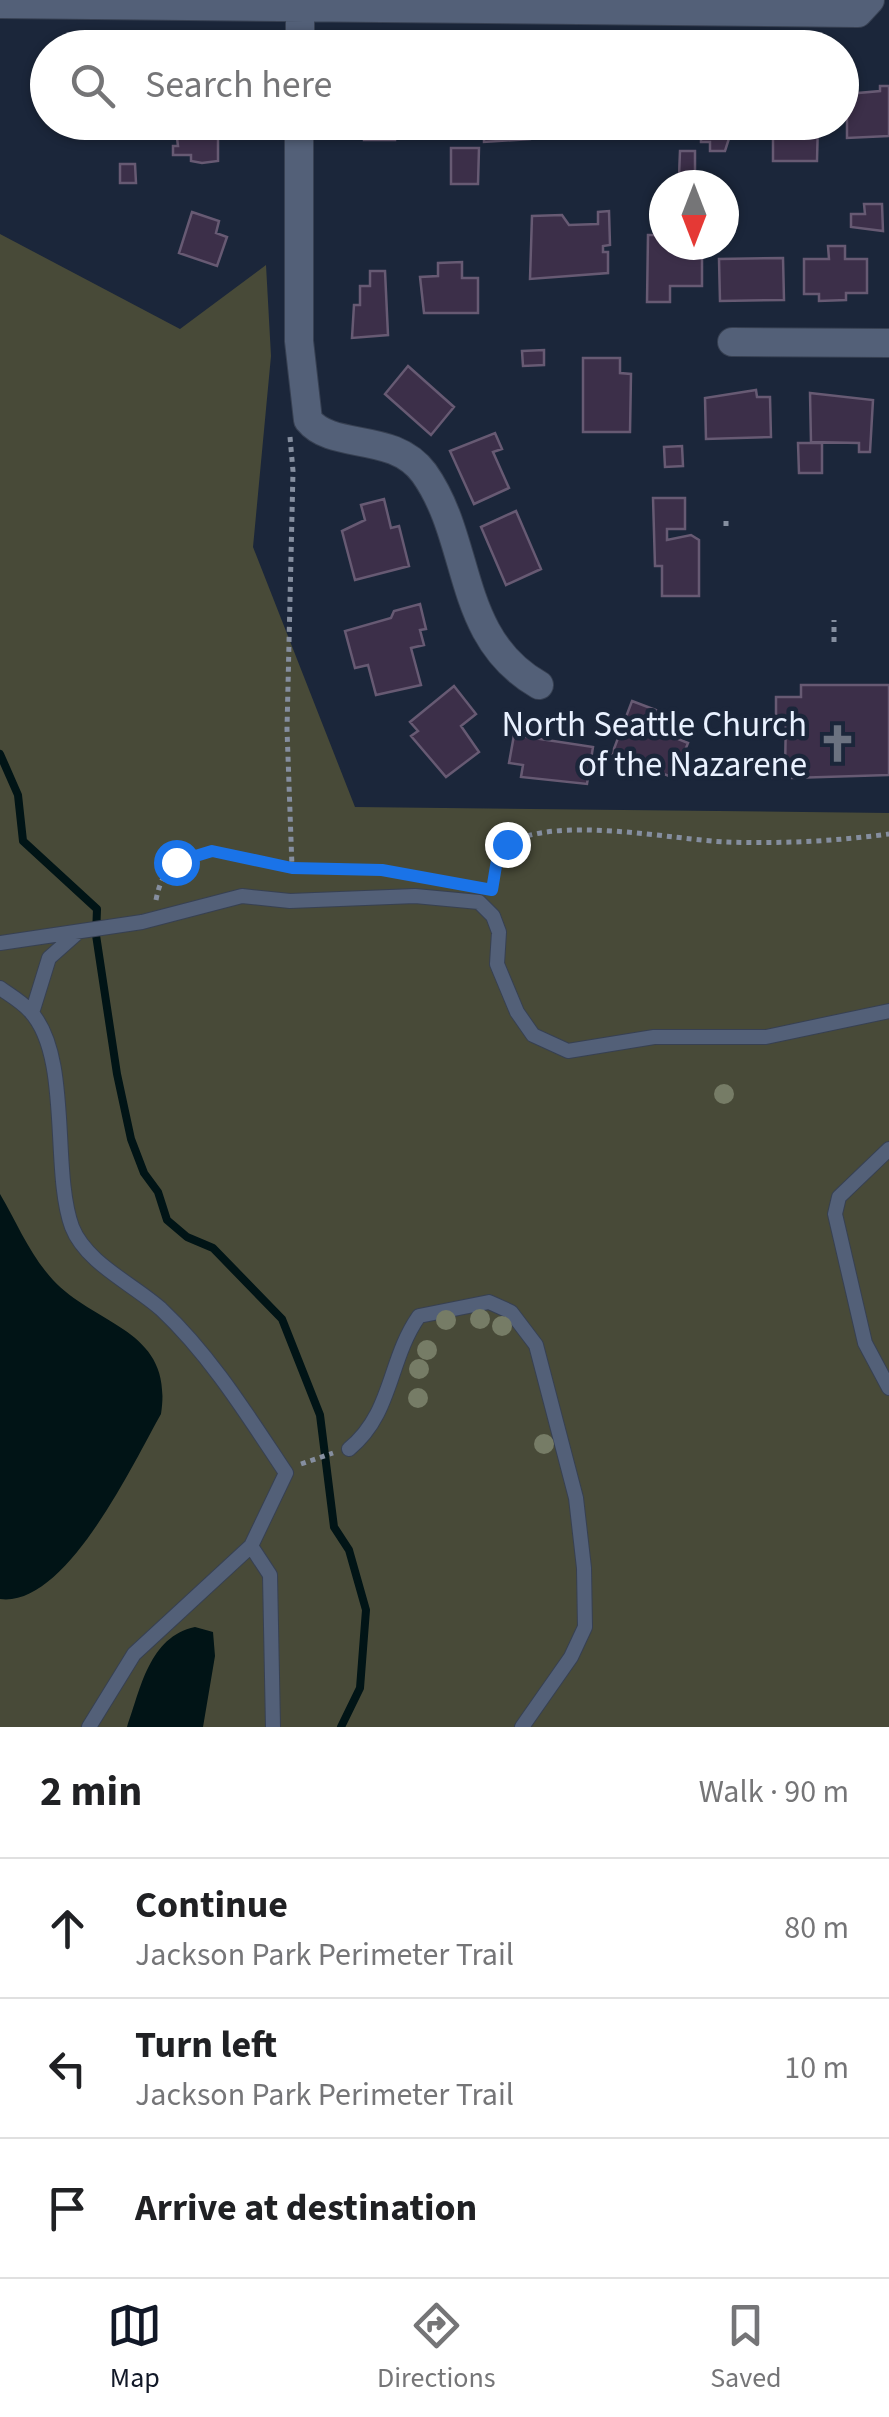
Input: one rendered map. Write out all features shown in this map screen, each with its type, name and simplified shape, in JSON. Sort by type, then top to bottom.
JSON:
[{"type":"street","points":[[0,4],[858,13],[870,0]]},
{"type":"street","points":[[299,140],[300,372],[305,426],[397,450],[417,465],[431,486],[492,642],[512,666],[540,685]]},
{"type":"street","points":[[732,342],[889,343]]},
{"type":"lane","points":[[0,943],[142,922],[242,896],[290,900],[415,896],[479,902],[493,916],[499,932],[497,964],[518,1012],[533,1034],[568,1051],[654,1037],[766,1037],[889,1011]]},
{"type":"lane","points":[[32,1013],[49,958],[64,941],[82,930]]},
{"type":"lane","points":[[0,988],[32,1013],[49,1054],[58,1106],[64,1186],[72,1226],[82,1244],[162,1310],[234,1394],[286,1473],[251,1546],[134,1654],[88,1727]]},
{"type":"lane","points":[[889,1150],[839,1197],[835,1214],[866,1344],[889,1388]]},
{"type":"lane","points":[[348,1449],[371,1431],[402,1340],[419,1316],[489,1302],[511,1312],[536,1345],[576,1498],[584,1568],[585,1627],[571,1657],[522,1727]]},
{"type":"lane","points":[[251,1546],[270,1575],[274,1727]]},
{"type":"path","points":[[292,868],[287,729],[293,471],[288,441],[305,426]]},
{"type":"path","points":[[726,520],[726,530]]},
{"type":"path","points":[[834,620],[834,642]]},
{"type":"path","points":[[481,887],[492,890],[498,854],[507,844],[539,836],[647,831],[724,842],[841,840],[889,834]]},
{"type":"path","points":[[160,876],[176,862],[212,851],[292,868],[332,866],[418,878]]},
{"type":"green space","points":[[0,234],[180,329],[266,265],[271,356],[253,547],[355,807],[889,813],[889,1727],[0,1727]]},
{"type":"shaded area","points":[[0,1194],[53,1280],[144,1347],[156,1364],[162,1386],[161,1414],[115,1496],[73,1557],[49,1581],[25,1596],[0,1599]]},
{"type":"shaded area","points":[[195,1627],[213,1632],[215,1656],[203,1727],[127,1727],[157,1653],[167,1641]]},
{"type":"building","points":[[880,86],[889,86],[889,136],[859,137],[859,93],[880,91]]},
{"type":"building","points":[[177,140],[218,140],[218,161],[202,163],[191,161],[191,155],[173,155],[173,146],[178,146]]},
{"type":"building","points":[[728,140],[725,151],[710,151],[710,142],[701,142]]},
{"type":"building","points":[[773,140],[818,140],[817,161],[773,161]]},
{"type":"building","points":[[451,148],[479,148],[478,184],[451,184]]},
{"type":"building","points":[[680,151],[695,151],[695,170],[679,170]]},
{"type":"building","points":[[120,164],[135,164],[136,183],[120,183]]},
{"type":"building","points":[[864,204],[882,204],[883,231],[851,227],[851,214],[865,214]]},
{"type":"building","points":[[609,211],[610,245],[603,246],[603,252],[608,252],[608,273],[530,279],[532,216],[562,215],[569,225],[598,224],[598,212]]},
{"type":"building","points":[[192,212],[219,221],[216,233],[227,237],[217,266],[179,253]]},
{"type":"building","points":[[648,235],[649,260],[702,260],[702,286],[670,286],[670,302],[647,302]]},
{"type":"building","points":[[828,246],[845,246],[845,259],[867,259],[867,293],[846,293],[846,300],[819,301],[819,294],[804,294],[804,259],[829,259]]},
{"type":"building","points":[[783,258],[784,300],[720,301],[719,260]]},
{"type":"building","points":[[462,262],[462,278],[478,278],[478,313],[424,313],[420,277],[438,276],[438,263]]},
{"type":"building","points":[[370,271],[385,271],[388,335],[352,338],[354,305],[360,305],[360,286],[370,286]]},
{"type":"building","points":[[544,350],[544,365],[523,366],[522,351]]},
{"type":"building","points":[[583,358],[620,358],[620,373],[631,374],[630,432],[583,432]]},
{"type":"building","points":[[408,366],[454,407],[431,435],[385,394]]},
{"type":"building","points":[[756,390],[757,397],[770,397],[771,437],[706,439],[705,398]]},
{"type":"building","points":[[810,393],[873,400],[870,452],[859,452],[859,443],[811,442]]},
{"type":"building","points":[[495,433],[502,449],[493,452],[509,488],[474,504],[450,451]]},
{"type":"building","points":[[798,443],[822,443],[822,473],[799,473]]},
{"type":"building","points":[[682,446],[683,466],[665,467],[664,447]]},
{"type":"building","points":[[653,498],[685,498],[685,529],[667,529],[667,540],[691,535],[699,540],[699,596],[662,596],[662,566],[655,566]]},
{"type":"building","points":[[384,499],[391,528],[399,526],[409,566],[355,580],[342,531],[365,520],[361,505]]},
{"type":"building","points":[[516,511],[541,569],[506,585],[481,527]]},
{"type":"building","points":[[420,604],[426,629],[420,630],[424,645],[411,648],[421,685],[376,695],[368,665],[355,668],[345,631],[391,618],[394,611]]},
{"type":"building","name":"North Seattle Church of the Nazarene","points":[[801,685],[889,685],[889,775],[792,778],[792,771],[785,771],[786,716],[776,716],[776,697],[801,697]]},
{"type":"building","points":[[454,686],[476,714],[461,726],[479,752],[446,777],[411,736],[418,731],[410,722]]},
{"type":"building","points":[[632,701],[661,712],[654,729],[688,743],[674,778],[612,754]]},
{"type":"building","points":[[514,735],[593,747],[587,784],[521,777],[523,765],[509,763]]},
{"type":"waterway","points":[[0,754],[18,795],[23,841],[97,909],[96,935],[117,1074],[131,1139],[144,1173],[158,1192],[167,1220],[187,1237],[213,1248],[282,1319],[320,1415],[334,1527],[349,1550],[366,1610],[360,1688],[341,1727]]},
{"type":"place","name":"North Seattle Church of the Nazarene","points":[[837,744]]},
{"type":"route","points":[[176,862],[212,851],[241,854],[292,868],[382,870],[492,890],[498,854],[507,844]]}]
